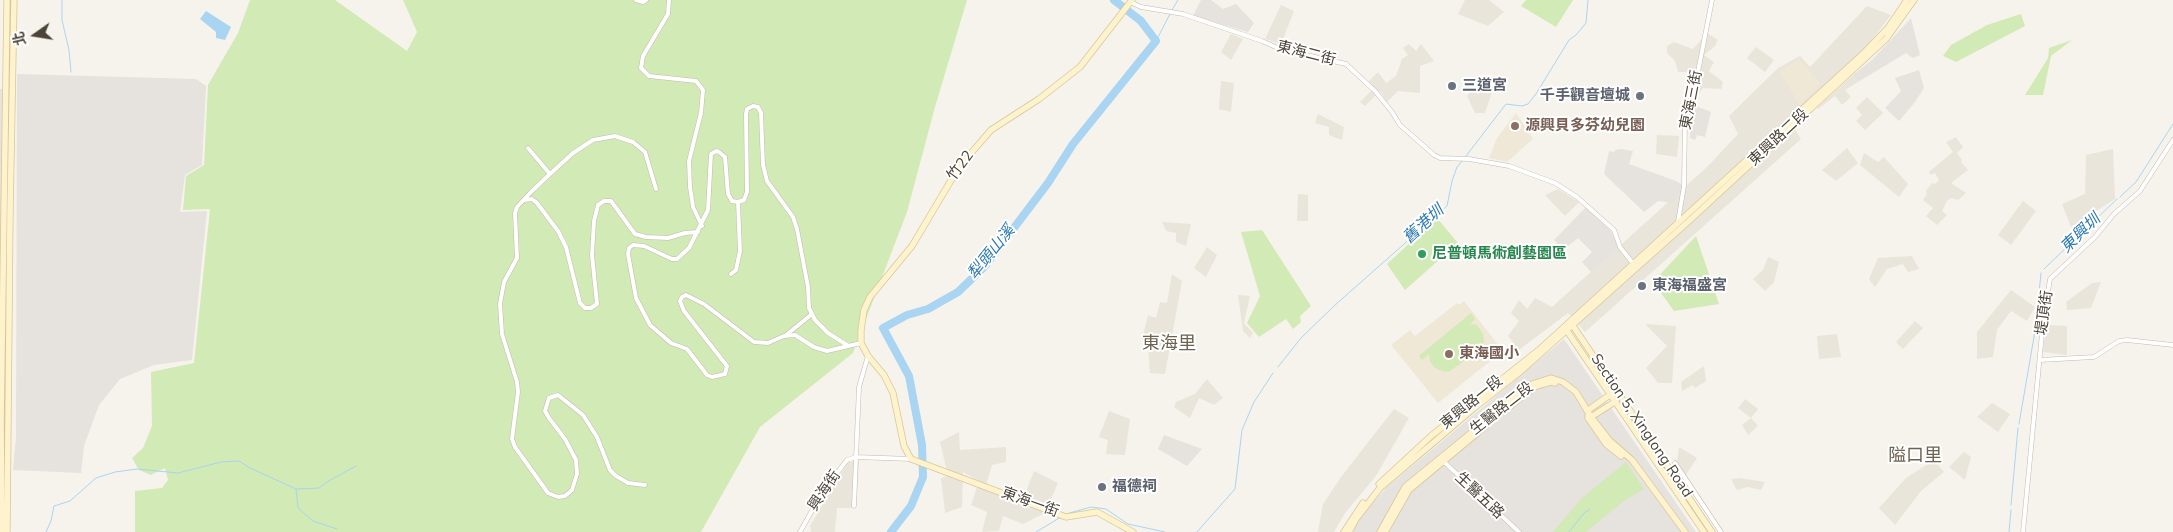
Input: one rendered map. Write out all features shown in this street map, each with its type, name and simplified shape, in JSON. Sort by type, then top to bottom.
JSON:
[{"type":"main road","points":[[2,532],[8,0]]},
{"type":"main road","points":[[6,214],[14,0]]},
{"type":"main road","name":"東興路二段","points":[[1635,266],[1678,222],[1865,52],[1880,37],[1907,0]]},
{"type":"main road","name":"東興路二段","points":[[1635,266],[1678,231],[1868,56],[1898,24],[1914,0]]},
{"type":"main road","name":"竹22","points":[[861,343],[864,310],[870,297],[912,246],[959,166],[995,126],[1039,100],[1080,66],[1131,1]]},
{"type":"main road","name":"東興路一段","points":[[1349,532],[1380,488],[1565,329],[1635,266]]},
{"type":"main road","name":"Section 5, Xinglong Road","points":[[1571,323],[1712,532]]},
{"type":"main road","name":"東興路一段","points":[[1344,532],[1371,493],[1386,477],[1447,422],[1565,329]]},
{"type":"main road","name":"Section 5, Xinglong Road","points":[[1565,329],[1704,532]]},
{"type":"main road","points":[[861,343],[868,356],[884,375],[893,393],[904,446],[911,459]]},
{"type":"main road","name":"生醫路二段","points":[[1385,532],[1409,490],[1520,393],[1532,384],[1551,378],[1563,382],[1576,392],[1606,444],[1627,460],[1680,532]]},
{"type":"main road","points":[[1588,414],[1611,394]]},
{"type":"main road","points":[[1588,414],[1616,402]]},
{"type":"main road","name":"生醫路二段","points":[[1588,414],[1610,441],[1632,460],[1685,532]]},
{"type":"main road","points":[[4,423],[7,532]]},
{"type":"main road","name":"東海一街","points":[[911,459],[1070,517],[1097,512],[1133,532]]},
{"type":"main road","name":"生醫路二段","points":[[1380,532],[1390,510],[1405,487],[1442,461]]},
{"type":"street","points":[[636,0],[643,2],[646,0]]},
{"type":"street","points":[[669,0],[668,14],[643,56],[641,68],[649,76],[696,81],[703,90],[701,113],[689,161],[693,207],[702,226]]},
{"type":"street","name":"東海三街","points":[[1678,231],[1684,186],[1685,121],[1696,82],[1712,0]]},
{"type":"street","name":"東海二街","points":[[1131,1],[1141,7],[1178,13],[1249,36],[1280,49],[1346,64],[1375,91],[1400,125],[1434,155],[1440,158],[1468,158],[1509,166],[1555,183],[1578,197],[1614,230],[1620,247],[1635,266]]},
{"type":"street","points":[[812,314],[784,336],[768,343],[754,342],[692,296],[682,296],[680,301],[684,310],[727,366],[725,374],[716,378],[707,375],[686,349],[671,343],[650,325],[636,298],[628,254],[629,248],[633,244],[638,244],[663,256],[677,258],[689,248],[702,226],[708,210],[710,198],[709,161],[711,154],[716,151],[725,157],[728,194],[732,201],[744,200],[747,192],[746,114],[747,109],[753,106],[758,108],[761,114],[763,165],[767,182],[793,217],[797,229],[808,286],[809,308],[812,314],[815,320],[828,333],[847,344],[861,343]]},
{"type":"street","points":[[646,485],[628,483],[610,470],[597,437],[583,415],[558,396],[549,398],[545,410],[565,439],[576,460],[577,474],[572,490],[565,496],[558,497],[548,493],[515,447],[512,439],[518,387],[502,334],[500,304],[504,282],[517,258],[515,213],[524,200],[572,153],[593,140],[615,136],[633,142],[645,152],[656,189]]},
{"type":"street","name":"堤頂街","points":[[2023,532],[2043,323],[2050,279],[2095,237],[2114,214],[2140,191],[2173,140]]},
{"type":"street","points":[[528,148],[550,174]]},
{"type":"street","points":[[524,200],[532,199],[537,203],[558,231],[566,247],[580,303],[585,308],[591,308],[597,304],[592,255],[594,221],[598,205],[604,201],[611,201],[636,234],[646,237],[668,238],[685,233],[698,232]]},
{"type":"street","points":[[731,274],[736,270],[740,251],[738,202]]},
{"type":"street","points":[[784,336],[794,335],[814,347],[827,351],[841,349],[847,344]]},
{"type":"street","points":[[2040,360],[2083,360],[2094,358],[2119,341],[2128,340],[2173,345]]},
{"type":"street","points":[[854,506],[859,387],[868,356]]},
{"type":"street","points":[[856,457],[911,459]]},
{"type":"street","name":"興海街","points":[[800,532],[823,491],[847,460],[856,457]]},
{"type":"street","name":"生醫五路","points":[[1442,461],[1519,532]]},
{"type":"street","points":[[1675,463],[1721,532]]},
{"type":"shaded area","points":[[1201,0],[1211,0],[1223,9],[1236,4],[1254,23],[1248,32],[1193,16]]},
{"type":"shaded area","points":[[1465,0],[1489,0],[1504,12],[1488,26],[1458,14]]},
{"type":"shaded area","points":[[1281,5],[1294,11],[1281,44],[1265,39]]},
{"type":"shaded area","points":[[1867,6],[1891,15],[1858,58],[1789,120],[1801,139],[1585,332],[1568,313],[1519,350],[1508,336],[1519,321],[1511,313],[1519,300],[1527,309],[1535,298],[1552,307],[1708,166],[1738,134],[1729,116],[1778,68],[1800,56],[1810,67]]},
{"type":"shaded area","points":[[1911,18],[1920,55],[1913,58],[1906,53],[1858,82],[1853,75],[1873,59]]},
{"type":"shaded area","points":[[1707,33],[1718,40],[1715,46],[1704,55],[1714,62],[1709,71],[1723,82],[1721,89],[1703,88],[1697,97],[1694,98],[1691,96],[1694,90],[1694,75],[1689,72],[1678,72],[1675,61],[1667,53],[1667,46],[1674,42],[1693,49]]},
{"type":"shaded area","points":[[1231,34],[1243,39],[1231,60],[1221,52]]},
{"type":"shaded area","points":[[1409,44],[1416,51],[1421,44],[1434,61],[1420,66],[1420,93],[1398,91],[1387,102],[1380,91],[1365,106],[1360,102],[1374,88],[1368,82],[1378,72],[1386,83],[1396,76],[1402,59],[1408,55],[1403,48]]},
{"type":"shaded area","points":[[1756,47],[1774,60],[1765,72],[1747,58]]},
{"type":"shaded area","points":[[1799,59],[1821,84],[1800,105],[1779,72]]},
{"type":"shaded area","points":[[1919,70],[1924,88],[1899,121],[1885,108],[1901,91],[1895,78]]},
{"type":"shaded area","points":[[17,74],[196,79],[206,86],[202,165],[185,175],[180,212],[207,211],[192,360],[154,365],[120,379],[99,405],[84,446],[81,473],[13,470],[16,436]]},
{"type":"shaded area","points":[[1853,75],[1858,82],[1845,90],[1851,97],[1842,105],[1835,96],[1817,108]]},
{"type":"shaded area","points":[[1221,81],[1234,83],[1231,112],[1219,109]]},
{"type":"shaded area","points":[[1479,82],[1493,89],[1485,113],[1475,113],[1467,96]]},
{"type":"shaded area","points":[[0,89],[4,89],[0,336]]},
{"type":"shaded area","points":[[1867,97],[1883,113],[1865,130],[1856,121],[1862,115],[1856,108]]},
{"type":"shaded area","points":[[1688,106],[1696,106],[1711,112],[1705,137],[1697,135],[1695,140],[1690,138],[1691,123],[1683,121]]},
{"type":"shaded area","name":"源興貝多芬幼兒園","points":[[1516,113],[1533,139],[1507,162],[1489,158],[1497,138]]},
{"type":"shaded area","points":[[1318,114],[1344,127],[1342,140],[1329,135],[1329,127],[1315,123]]},
{"type":"shaded area","points":[[1657,135],[1679,136],[1677,157],[1656,154]]},
{"type":"shaded area","points":[[1956,137],[1963,147],[1957,153],[1962,160],[1961,162],[1968,170],[1951,183],[1966,193],[1958,200],[1951,198],[1947,201],[1942,211],[1947,215],[1937,225],[1926,216],[1933,208],[1923,200],[1927,194],[1926,191],[1932,183],[1935,184],[1939,180],[1935,173],[1931,175],[1929,172],[1953,152],[1946,142]]},
{"type":"shaded area","points":[[1847,148],[1858,163],[1836,181],[1822,170]]},
{"type":"shaded area","points":[[2113,149],[2115,199],[2071,227],[2062,204],[2085,194],[2086,155]]},
{"type":"shaded area","points":[[1615,150],[1633,151],[1629,164],[1676,181],[1684,186],[1674,203],[1658,201],[1644,212],[1604,174],[1609,151],[1615,152]]},
{"type":"shaded area","points":[[1864,153],[1878,162],[1884,157],[1908,184],[1899,197],[1860,165]]},
{"type":"shaded area","points":[[1558,189],[1579,202],[1565,216],[1545,195]]},
{"type":"shaded area","points":[[1298,194],[1308,195],[1308,221],[1297,221]]},
{"type":"shaded area","points":[[2023,201],[2036,211],[2011,245],[1998,235]]},
{"type":"shaded area","points":[[1586,207],[1611,231],[1619,247],[1591,272],[1582,262],[1592,252],[1578,238],[1563,250],[1554,240]]},
{"type":"shaded area","points":[[1162,222],[1191,224],[1186,246],[1176,242],[1176,233],[1166,231]]},
{"type":"shaded area","points":[[1207,247],[1217,255],[1206,277],[1194,268]]},
{"type":"shaded area","points":[[1912,256],[1919,269],[1908,272],[1903,264],[1887,269],[1875,287],[1869,279],[1878,258]]},
{"type":"shaded area","points":[[1768,257],[1779,262],[1774,282],[1765,291],[1753,279],[1763,270]]},
{"type":"shaded area","points":[[1172,274],[1182,281],[1165,374],[1150,373],[1148,346],[1142,340],[1148,315],[1156,318],[1160,302],[1167,303]]},
{"type":"shaded area","points":[[2101,282],[2091,308],[2067,310],[2066,302],[2092,283]]},
{"type":"shaded area","points":[[2011,290],[2035,307],[2027,321],[2011,311],[1997,330],[1993,357],[1977,359],[1977,332]]},
{"type":"shaded area","points":[[1238,295],[1250,296],[1244,323],[1253,333],[1250,338],[1243,331]]},
{"type":"shaded area","name":"東海國小","points":[[1464,301],[1503,351],[1438,403],[1391,345],[1410,330],[1415,336],[1457,303],[1459,305]]},
{"type":"shaded area","points":[[1915,321],[1923,328],[1903,349],[1896,342]]},
{"type":"shaded area","points":[[1645,324],[1676,326],[1672,383],[1658,383],[1646,368],[1667,346]]},
{"type":"shaded area","points":[[2046,325],[2067,326],[2067,355],[2043,352]]},
{"type":"shaded area","points":[[1837,334],[1841,357],[1819,359],[1817,336]]},
{"type":"shaded area","points":[[1564,339],[1696,532],[1352,532],[1357,521],[1386,488]]},
{"type":"shaded area","points":[[1704,366],[1706,381],[1695,388],[1693,385],[1682,391],[1681,382]]},
{"type":"shaded area","points":[[1207,379],[1223,398],[1214,405],[1199,398],[1190,418],[1174,407],[1176,402],[1195,394]]},
{"type":"shaded area","points":[[1745,399],[1758,409],[1751,418],[1738,408]]},
{"type":"shaded area","points":[[1992,403],[2010,414],[1998,432],[1977,417]]},
{"type":"shaded area","points":[[1394,409],[1409,418],[1376,476],[1345,513],[1334,532],[1318,532],[1323,504],[1341,477]]},
{"type":"shaded area","points":[[1109,411],[1130,419],[1125,455],[1106,454],[1108,440],[1099,437]]},
{"type":"shaded area","points":[[1751,418],[1758,426],[1748,435],[1742,425]]},
{"type":"shaded area","points":[[959,432],[960,450],[1006,447],[1006,462],[992,465],[985,489],[1021,504],[1034,471],[1058,483],[1045,513],[1023,524],[1003,516],[999,531],[982,532],[987,512],[971,505],[979,481],[963,472],[962,507],[945,513],[941,478],[948,476],[940,442]]},
{"type":"shaded area","points":[[1164,435],[1202,449],[1187,466],[1158,449]]},
{"type":"shaded area","points":[[1679,447],[1697,458],[1686,475],[1677,462]]},
{"type":"shaded area","points":[[1964,452],[1971,457],[1965,480],[1949,467]]},
{"type":"shaded area","points":[[1934,460],[1944,472],[1921,491],[1895,525],[1879,508],[1906,478]]},
{"type":"shaded area","points":[[848,462],[859,462],[856,508],[837,508],[835,532],[811,532],[810,526]]},
{"type":"shaded area","points":[[1740,478],[1765,482],[1761,490],[1748,487],[1737,490],[1731,479]]},
{"type":"green space","points":[[250,0],[335,0],[407,51],[417,32],[403,0],[967,0],[935,107],[907,212],[853,353],[760,427],[701,532],[135,532],[135,491],[162,488],[168,480],[165,468],[151,475],[139,470],[132,458],[143,448],[152,426],[151,372],[194,363],[210,209],[183,210],[186,176],[204,165],[208,85],[238,33]]},
{"type":"green space","points":[[1526,0],[1573,0],[1556,27],[1521,6]]},
{"type":"green space","points":[[2021,14],[2025,26],[1956,62],[1943,56],[1951,45],[1987,25]]},
{"type":"green space","points":[[2072,40],[2051,56],[2043,95],[2025,95],[2048,58],[2049,48]]},
{"type":"green space","name":"尼普頓馬術創藝園區","points":[[1437,218],[1458,243],[1405,290],[1387,264]]},
{"type":"green space","points":[[1262,230],[1311,306],[1300,316],[1301,322],[1293,329],[1286,319],[1259,337],[1247,323],[1260,296],[1241,232]]},
{"type":"green space","points":[[1696,236],[1719,304],[1674,311],[1653,282]]},
{"type":"green space","points":[[1471,313],[1475,319],[1470,324],[1477,325],[1483,334],[1484,342],[1479,350],[1450,371],[1445,372],[1435,368],[1430,362],[1429,354],[1422,360],[1419,356]]},
{"type":"green space","points":[[1626,462],[1644,489],[1625,500],[1586,532],[1553,532],[1583,497]]},
{"type":"water","points":[[206,11],[231,27],[225,40],[216,38],[216,32],[200,19]]},
{"type":"waterway","points":[[62,0],[62,20],[69,50],[71,72]]},
{"type":"waterway","name":"犁頭山溪","points":[[891,532],[911,506],[923,477],[922,445],[909,376],[883,328],[907,315],[928,309],[958,292],[985,266],[1048,183],[1073,144],[1156,41],[1141,21],[1114,0]]},
{"type":"waterway","points":[[1172,10],[1178,0]]},
{"type":"waterway","name":"舊港圳","points":[[1466,156],[1506,104],[1522,106],[1528,104],[1536,94],[1569,40],[1586,23],[1588,0]]},
{"type":"waterway","points":[[1156,41],[1170,14]]},
{"type":"waterway","name":"東興圳","points":[[2120,197],[2136,182],[2173,124]]},
{"type":"waterway","name":"舊港圳","points":[[1278,367],[1301,338],[1334,306],[1447,206],[1452,181],[1457,167],[1463,160]]},
{"type":"waterway","name":"東興圳","points":[[2044,269],[2117,199]]},
{"type":"waterway","name":"東興圳","points":[[2037,314],[2041,273]]},
{"type":"waterway","name":"東興圳","points":[[2019,424],[2035,331]]},
{"type":"waterway","name":"舊港圳","points":[[1197,532],[1235,489],[1242,430],[1254,402],[1273,373]]},
{"type":"waterway","name":"東興圳","points":[[2011,505],[2018,428]]},
{"type":"waterway","points":[[46,532],[51,521],[54,506],[70,501],[96,478],[115,472],[137,469],[178,473],[221,462],[239,461],[296,489],[319,488],[356,466]]},
{"type":"waterway","points":[[296,489],[298,508],[313,521],[337,529]]},
{"type":"waterway","name":"舊港圳","points":[[1066,514],[1091,507],[1106,509],[1128,524],[1165,532]]},
{"type":"waterway","points":[[1569,532],[1584,513],[1590,509]]},
{"type":"waterway","name":"東興圳","points":[[2009,532],[2011,510]]},
{"type":"waterway","name":"舊港圳","points":[[1036,532],[1061,517]]},
{"type":"place","name":"三道宮","points":[[1452,86]]},
{"type":"place","name":"千手觀音壇城","points":[[1640,96]]},
{"type":"place","name":"源興貝多芬幼兒園","points":[[1515,126]]},
{"type":"place","name":"尼普頓馬術創藝園區","points":[[1422,254]]},
{"type":"place","name":"東海福盛宮","points":[[1642,286]]},
{"type":"place","name":"東海國小","points":[[1449,354]]},
{"type":"place","name":"福德祠","points":[[1102,487]]},
{"type":"district","name":"東海里","points":[[1169,345]]},
{"type":"district","name":"隘口里","points":[[1915,457]]}]
